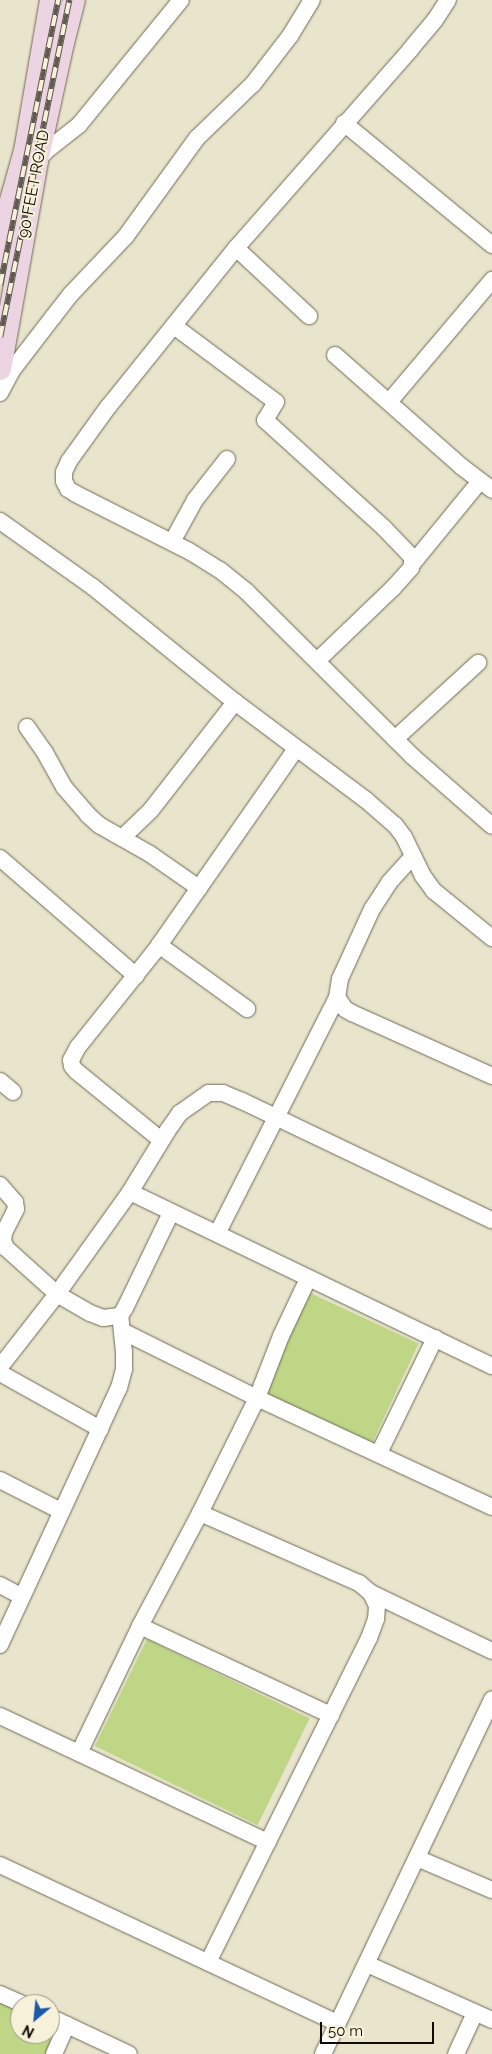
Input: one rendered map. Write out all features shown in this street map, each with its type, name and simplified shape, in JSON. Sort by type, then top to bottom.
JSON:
[{"type":"main road","name":"90 FEET ROAD","points":[[0,258],[4,215],[25,151],[51,0]]},
{"type":"main road","name":"90 FEET ROAD","points":[[0,368],[37,161],[74,0]]},
{"type":"street","points":[[37,161],[83,120],[181,0]]},
{"type":"street","points":[[0,393],[13,369],[53,317],[71,294],[126,236],[197,138],[253,84],[275,56],[312,0]]},
{"type":"street","points":[[448,0],[435,20],[411,49],[236,248],[108,407],[80,445],[64,472],[64,481],[68,489],[76,494],[172,542],[220,570],[246,591],[395,740],[491,822]]},
{"type":"street","points":[[344,124],[492,245]]},
{"type":"street","points":[[236,248],[309,316]]},
{"type":"street","points":[[389,402],[492,280]]},
{"type":"street","points":[[174,326],[276,402],[265,420],[403,546],[410,554],[413,563]]},
{"type":"street","points":[[317,661],[393,588],[413,563],[486,485],[335,355]]},
{"type":"street","points":[[172,542],[195,500],[227,459]]},
{"type":"street","points":[[0,521],[93,587],[235,702],[382,813],[404,837],[434,891],[492,938]]},
{"type":"street","points":[[395,740],[478,663]]},
{"type":"street","points":[[122,838],[151,810],[235,702]]},
{"type":"street","points":[[27,727],[78,805],[99,825],[150,854],[199,888]]},
{"type":"street","points":[[161,1140],[72,1066],[71,1060],[78,1047],[159,945],[296,749]]},
{"type":"street","points":[[413,856],[389,883],[372,909],[336,990],[337,997],[344,1008],[492,1076]]},
{"type":"street","points":[[0,858],[136,976]]},
{"type":"street","points":[[159,945],[247,1009]]},
{"type":"street","points":[[218,1232],[337,997]]},
{"type":"street","points":[[0,1081],[13,1092]]},
{"type":"street","points":[[0,1367],[58,1294],[130,1192],[161,1140],[180,1113],[209,1093],[223,1093],[492,1220]]},
{"type":"street","points":[[0,1185],[15,1202],[16,1209],[2,1241],[6,1248],[58,1294],[90,1313],[112,1318],[257,1398],[492,1506]]},
{"type":"street","points":[[130,1192],[171,1213],[218,1232],[308,1279],[492,1366]]},
{"type":"street","points":[[0,1645],[21,1596],[119,1388],[124,1369],[121,1324],[171,1213]]},
{"type":"street","points":[[79,1753],[140,1626],[200,1513],[257,1398],[281,1336],[308,1279]]},
{"type":"street","points":[[379,1453],[435,1338]]},
{"type":"street","points":[[0,1373],[100,1429]]},
{"type":"street","points":[[0,1480],[61,1511]]},
{"type":"street","points":[[200,1513],[338,1572],[359,1583],[371,1593],[492,1651]]},
{"type":"street","points":[[0,1585],[21,1596]]},
{"type":"street","points":[[208,1962],[369,1638],[376,1619],[377,1606],[371,1593]]},
{"type":"street","points":[[140,1626],[331,1714]]},
{"type":"street","points":[[323,2054],[492,1699]]},
{"type":"street","points":[[0,1716],[268,1842]]},
{"type":"street","points":[[417,1858],[492,1890]]},
{"type":"street","points":[[0,1865],[338,2023]]},
{"type":"street","points":[[366,1964],[492,2020]]},
{"type":"street","points":[[456,2054],[475,2013]]},
{"type":"street","points":[[60,2022],[129,2054]]},
{"type":"street","points":[[54,2054],[67,2025]]},
{"type":"green space","points":[[308,1292],[419,1344],[371,1446],[260,1394]]},
{"type":"green space","points":[[147,1639],[310,1718],[258,1825],[95,1746]]},
{"type":"green space","points":[[0,1998],[10,2002],[10,2044],[52,2044],[48,2054],[0,2054]]},
{"type":"railway","points":[[0,285],[58,0]]},
{"type":"railway","points":[[0,337],[69,0]]}]
